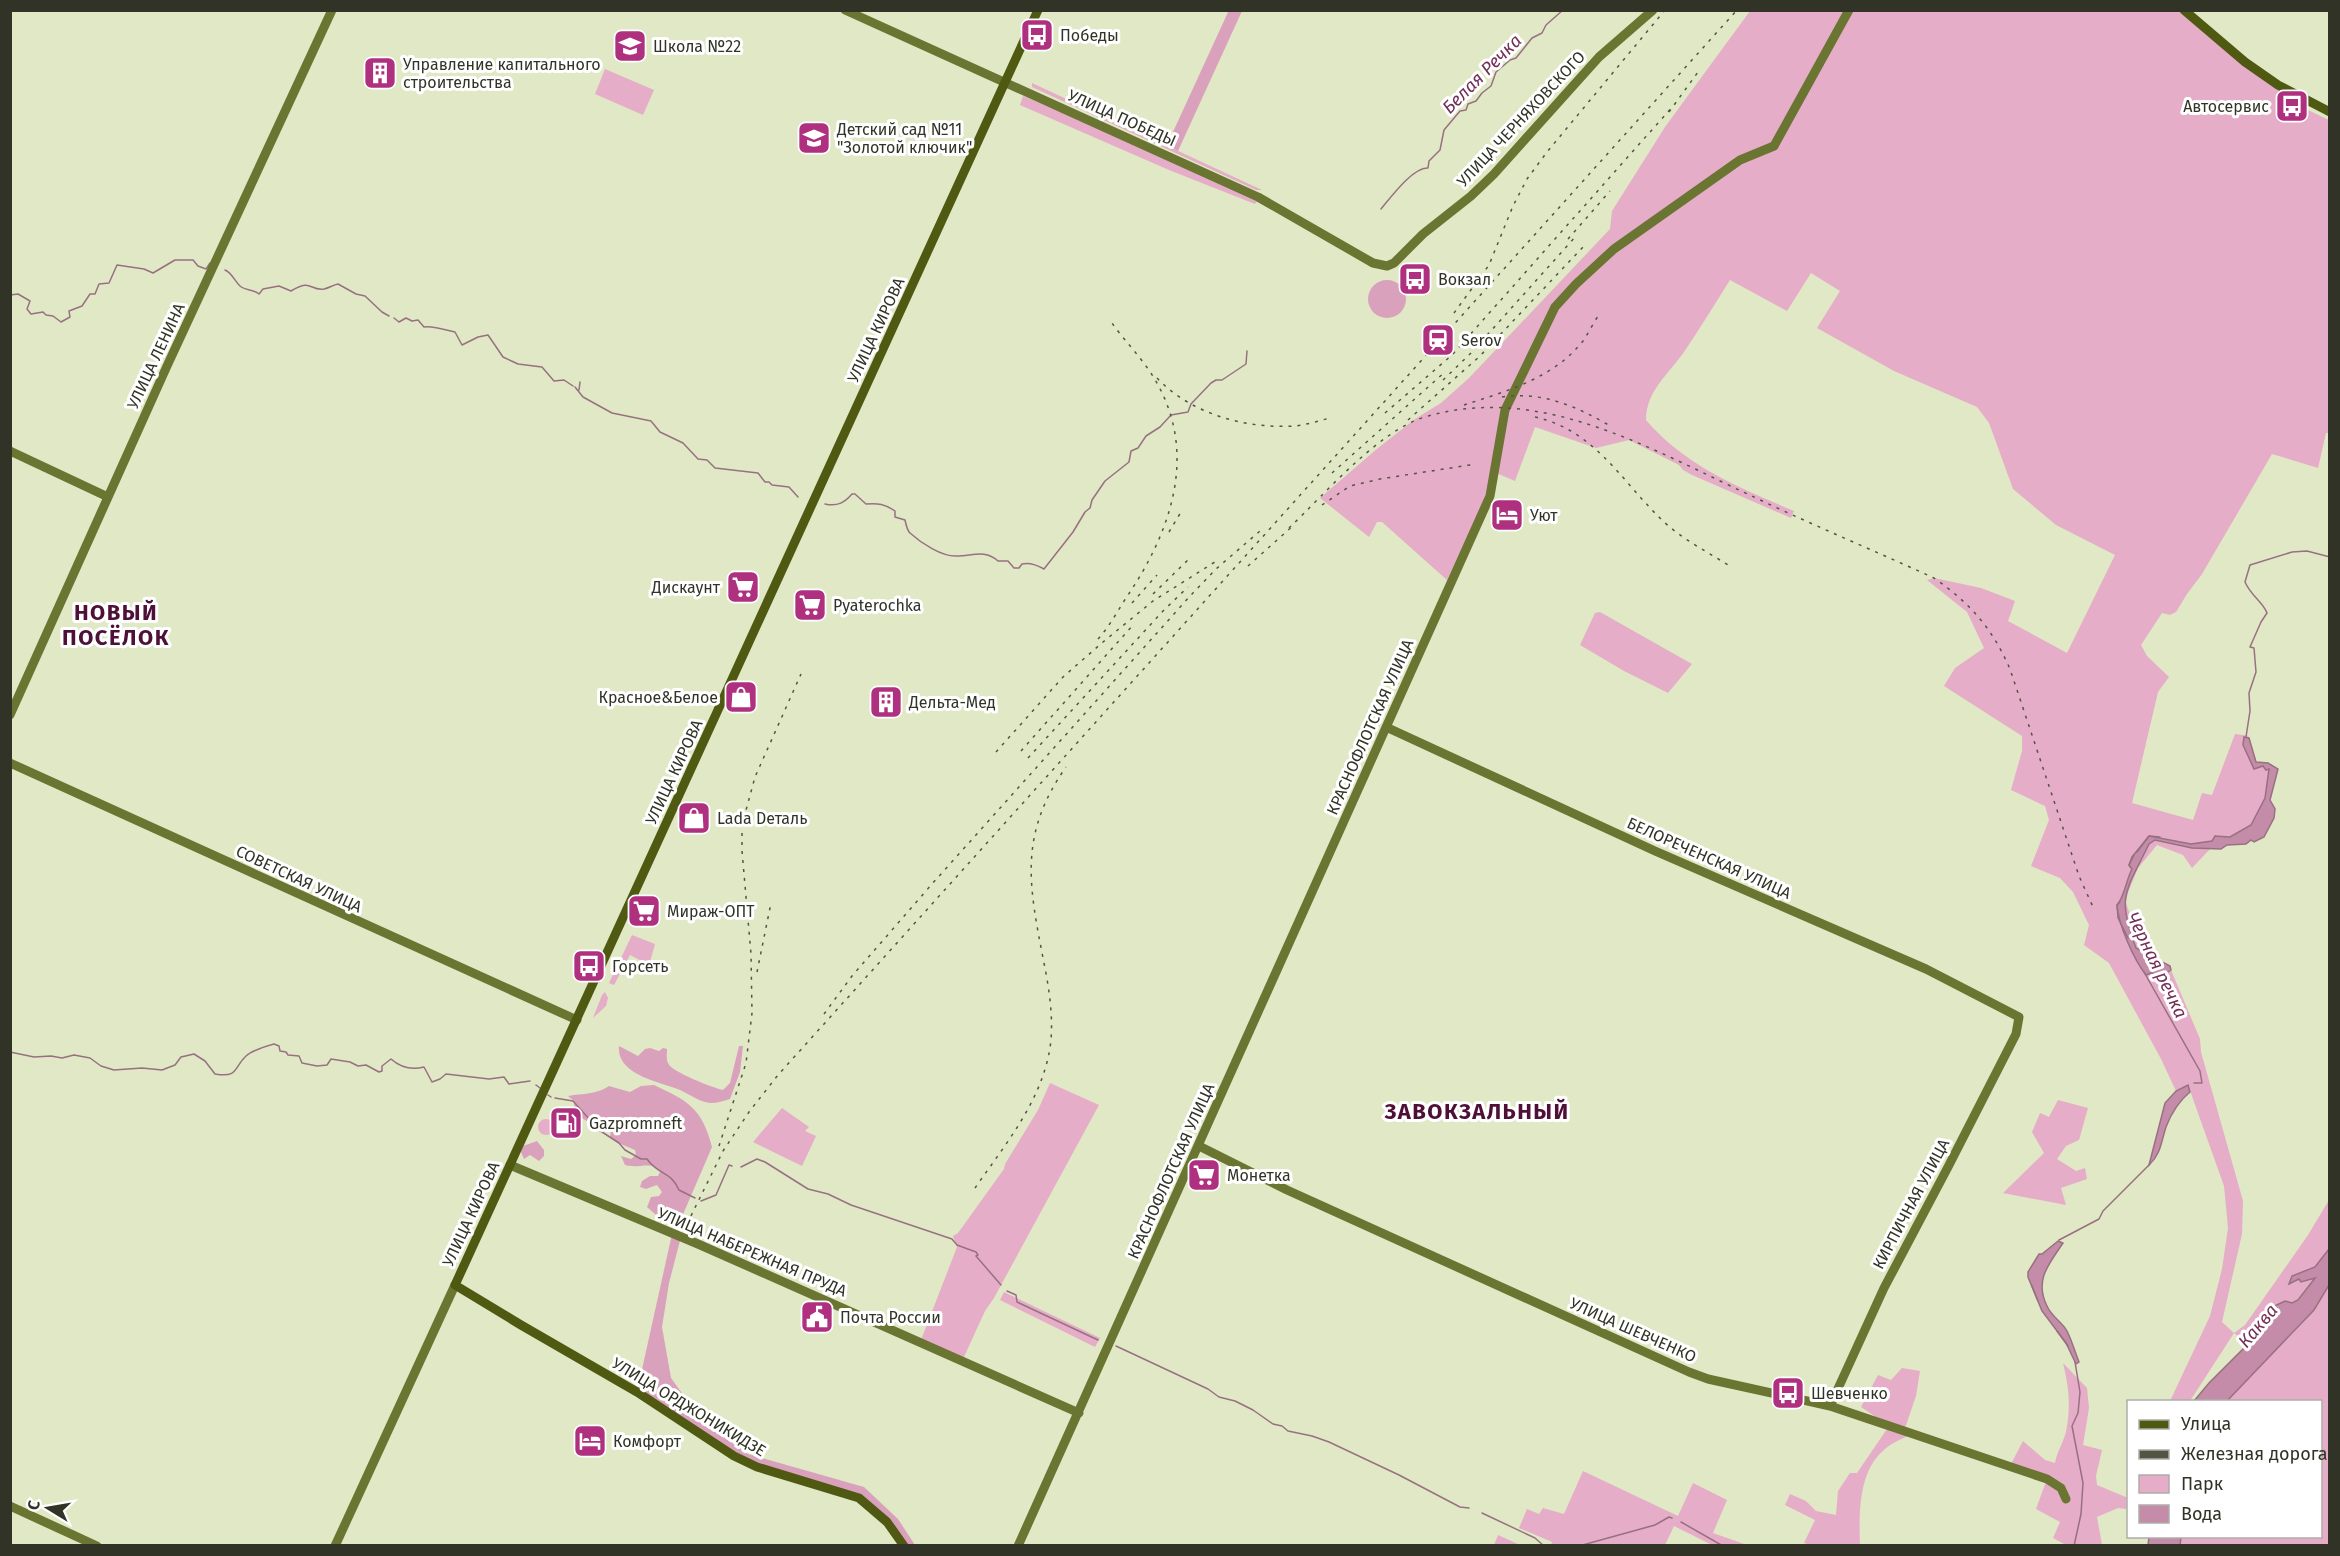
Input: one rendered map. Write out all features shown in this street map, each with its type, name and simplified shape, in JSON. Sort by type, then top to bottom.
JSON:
[{"type":"main road","name":"УЛИЦА КИРОВА","points":[[455,1285],[1038,10]]},
{"type":"main road","points":[[2184,10],[2245,62],[2278,85],[2330,112]]},
{"type":"main road","name":"УЛИЦА ОРДЖОНИКИДЗЕ","points":[[455,1285],[637,1392],[734,1456],[758,1467],[859,1498],[887,1522],[904,1545]]},
{"type":"street","name":"УЛИЦА ЛЕНИНА","points":[[10,715],[332,10]]},
{"type":"street","name":"УЛИЦА ПОБЕДЫ","points":[[845,10],[1258,197],[1372,264],[1381,266]]},
{"type":"street","name":"УЛИЦА ЧЕРНЯХОВСКОГО","points":[[1381,266],[1394,263],[1423,234],[1479,189],[1599,57],[1653,10]]},
{"type":"street","name":"КРАСНОФЛОТСКАЯ УЛИЦА","points":[[1018,1545],[1490,496],[1505,410],[1555,307],[1614,249],[1740,160],[1774,146],[1849,10]]},
{"type":"street","points":[[10,451],[108,497]]},
{"type":"street","name":"БЕЛОРЕЧЕНСКАЯ УЛИЦА","points":[[1386,727],[1665,855],[1926,969],[2019,1017]]},
{"type":"street","name":"СОВЕТСКАЯ УЛИЦА","points":[[10,764],[577,1020]]},
{"type":"street","name":"КИРПИЧНАЯ УЛИЦА","points":[[1830,1406],[1884,1288],[2016,1034],[2019,1017]]},
{"type":"street","name":"УЛИЦА ШЕВЧЕНКО","points":[[1198,1146],[1287,1190],[1689,1372],[1708,1379],[1830,1406],[2047,1479],[2061,1488],[2066,1499]]},
{"type":"street","name":"УЛИЦА НАБЕРЕЖНАЯ ПРУДА","points":[[510,1165],[698,1244],[1079,1413]]},
{"type":"street","name":"УЛИЦА КИРОВА","points":[[335,1545],[455,1285]]},
{"type":"street","points":[[10,1506],[97,1545]]},
{"type":"green space","points":[[1750,11],[2184,11],[2278,85],[2289,101],[2329,120],[2330,433],[2326,433],[2318,468],[2272,454],[2202,574],[2176,612],[2170,615],[2162,613],[2141,645],[2147,656],[2169,677],[2158,692],[2132,803],[2193,820],[2202,793],[2212,795],[2235,734],[2250,736],[2244,737],[2254,769],[2264,765],[2269,768],[2265,798],[2251,825],[2230,837],[2215,836],[2212,847],[2192,868],[2183,855],[2157,845],[2138,868],[2125,900],[2150,973],[2166,974],[2171,970],[2200,1039],[2201,1052],[2243,1201],[2242,1234],[2222,1322],[2234,1333],[2191,1400],[2170,1400],[2210,1316],[2222,1269],[2228,1228],[2224,1186],[2188,1085],[2176,1091],[2109,963],[2084,945],[2089,925],[2073,892],[2060,878],[2031,866],[2049,820],[2045,806],[2011,790],[2022,751],[2022,736],[1944,686],[1955,668],[1984,648],[1967,612],[1927,580],[1934,578],[1981,588],[2015,601],[2008,621],[2067,653],[2115,555],[2056,525],[2013,489],[1989,423],[1977,407],[1894,371],[1817,328],[1840,291],[1811,273],[1787,311],[1730,280],[1684,352],[1654,392],[1646,420],[1661,436],[1696,463],[1754,494],[1794,511],[1791,518],[1692,475],[1679,465],[1629,440],[1596,448],[1535,427],[1515,481],[1494,472],[1487,494],[1447,580],[1382,522],[1377,522],[1369,537],[1320,498],[1378,448],[1415,419],[1441,403],[1469,378],[1610,229],[1612,211],[1665,127]]},
{"type":"green space","points":[[605,69],[654,90],[643,115],[595,94]]},
{"type":"green space","points":[[1032,83],[1262,190],[1256,190],[1032,87]]},
{"type":"green space","points":[[1023,96],[1257,201],[1255,204],[1169,170],[1020,105]]},
{"type":"green space","points":[[1600,612],[1692,664],[1668,693],[1580,645],[1595,613]]},
{"type":"green space","points":[[632,935],[655,944],[650,962],[647,964],[630,955],[614,985],[609,983]]},
{"type":"green space","points":[[605,992],[608,998],[606,1006],[593,1018],[602,995]]},
{"type":"green space","points":[[1050,1083],[1099,1105],[985,1311],[963,1359],[921,1340],[957,1247],[953,1236],[958,1233],[1004,1169],[1038,1110]]},
{"type":"green space","points":[[2058,1100],[2088,1108],[2079,1140],[2066,1146],[2057,1159],[2076,1171],[2085,1168],[2087,1179],[2061,1188],[2066,1205],[2003,1193],[2044,1153],[2032,1132],[2040,1113],[2049,1117]]},
{"type":"green space","points":[[782,1108],[809,1127],[805,1131],[816,1136],[802,1166],[753,1142]]},
{"type":"green space","points":[[546,1119],[552,1121],[554,1127],[552,1133],[546,1135],[540,1133],[538,1127],[540,1121]]},
{"type":"green space","points":[[2329,1200],[2329,1249],[2315,1267],[2292,1276],[2299,1279],[2315,1277],[2298,1300],[2256,1329],[2248,1344],[2234,1333],[2245,1325],[2308,1235]]},
{"type":"green space","points":[[2329,1285],[2329,1545],[2180,1546],[2181,1538],[2322,1538],[2322,1400],[2228,1400],[2314,1310]]},
{"type":"green space","points":[[1004,1292],[1100,1338],[1095,1347],[1000,1300]]},
{"type":"green space","points":[[2063,1363],[2087,1388],[2089,1408],[2083,1445],[2102,1450],[2096,1476],[2097,1485],[2127,1498],[2126,1509],[2118,1508],[2097,1517],[2102,1545],[2066,1545],[2053,1538],[2060,1522],[2036,1509],[2047,1479],[2010,1466],[2023,1441],[2045,1460],[2055,1463],[2066,1432],[2068,1389]]},
{"type":"green space","points":[[1902,1368],[1920,1371],[1916,1396],[1904,1431],[1912,1434],[1886,1448],[1869,1470],[1864,1482],[1860,1508],[1860,1545],[1804,1543],[1815,1520],[1785,1505],[1790,1494],[1806,1501],[1816,1511],[1836,1515],[1838,1491],[1850,1473],[1857,1473],[1889,1426],[1861,1407],[1878,1375],[1891,1380]]},
{"type":"green space","points":[[1583,1471],[1678,1516],[1693,1483],[1727,1500],[1713,1533],[1747,1545],[1712,1545],[1674,1526],[1665,1545],[1551,1545],[1552,1542],[1519,1528],[1527,1509],[1539,1514],[1543,1508],[1564,1514]]},
{"type":"green space","points":[[1498,1535],[1520,1545],[1494,1545]]},
{"type":"shaded area","points":[[1229,10],[1242,11],[1178,151],[1167,145]]},
{"type":"shaded area","points":[[1387,280],[1400,286],[1406,299],[1400,312],[1387,318],[1374,312],[1368,299],[1374,286]]},
{"type":"shaded area","points":[[619,1046],[638,1056],[645,1049],[659,1051],[663,1048],[667,1049],[667,1060],[671,1067],[693,1079],[723,1090],[730,1083],[739,1046],[743,1046],[740,1072],[730,1099],[707,1103],[632,1071],[624,1064]]},
{"type":"shaded area","points":[[654,1085],[692,1107],[704,1123],[712,1147],[681,1219],[674,1225],[663,1221],[647,1207],[651,1197],[659,1196],[662,1192],[657,1185],[646,1189],[640,1187],[642,1181],[650,1176],[658,1176],[660,1172],[655,1166],[625,1165],[621,1156],[631,1159],[636,1155],[635,1150],[616,1142],[610,1137],[611,1131],[581,1117],[577,1113],[574,1101],[568,1096],[594,1092],[609,1086],[630,1092],[641,1086]]},
{"type":"shaded area","points":[[537,1141],[544,1150],[544,1156],[539,1161],[530,1155],[524,1159],[521,1152],[523,1146]]},
{"type":"shaded area","points":[[672,1234],[681,1237],[669,1283],[662,1327],[671,1378],[702,1421],[748,1454],[864,1487],[898,1519],[915,1545],[904,1545],[859,1498],[757,1467],[637,1392]]},
{"type":"water","points":[[2244,737],[2249,738],[2256,762],[2268,763],[2278,769],[2270,800],[2275,809],[2274,818],[2264,837],[2254,842],[2251,840],[2246,844],[2227,845],[2221,849],[2192,848],[2155,840],[2149,844],[2126,894],[2126,916],[2136,948],[2170,966],[2171,970],[2162,976],[2151,973],[2146,975],[2127,942],[2117,905],[2132,869],[2129,865],[2132,857],[2149,836],[2191,844],[2212,841],[2215,836],[2230,837],[2251,825],[2265,798],[2269,769],[2266,770],[2263,766],[2254,769],[2243,745]]},
{"type":"water","points":[[2188,1085],[2190,1092],[2182,1099],[2173,1113],[2158,1152],[2149,1165],[2165,1103],[2176,1091]]},
{"type":"water","points":[[2058,1241],[2063,1243],[2045,1273],[2043,1297],[2049,1310],[2069,1335],[2079,1362],[2076,1364],[2066,1343],[2042,1311],[2028,1277],[2028,1272],[2039,1254]]},
{"type":"water","name":"Каква","points":[[2329,1249],[2329,1285],[2314,1310],[2228,1400],[2195,1400],[2248,1344],[2261,1319],[2270,1308],[2285,1301],[2292,1303],[2298,1300],[2315,1278],[2301,1282],[2299,1279],[2289,1284],[2292,1276],[2315,1267]]},
{"type":"water","points":[[2149,1538],[2181,1538],[2180,1545],[2148,1545]]},
{"type":"waterway","name":"Белая Речка","points":[[1381,209],[1409,177],[1428,168],[1429,161],[1440,150],[1444,130],[1460,111],[1466,110],[1468,104],[1476,101],[1491,86],[1496,72],[1510,60],[1516,58],[1532,38],[1542,33],[1546,25],[1563,10]]},
{"type":"waterway","name":"Белая Речка","points":[[10,295],[18,294],[30,301],[27,309],[31,314],[43,312],[61,322],[70,317],[69,311],[82,306],[90,294],[95,294],[99,284],[109,283],[117,265],[144,269],[153,273],[175,260],[193,260],[198,266],[206,269],[210,263]]},
{"type":"waterway","name":"Белая Речка","points":[[225,270],[240,286],[259,294],[263,289],[279,286],[291,291],[303,285],[324,289],[338,284],[356,294],[365,296],[389,316]]},
{"type":"waterway","name":"Белая Речка","points":[[394,318],[399,322],[406,318],[412,321],[418,320],[424,327],[455,332],[462,345],[488,335],[503,357],[518,364],[542,367],[554,381],[564,380],[573,386]]},
{"type":"waterway","name":"Белая Речка","points":[[825,504],[837,504],[855,494],[866,504],[881,504],[895,511],[895,517],[905,520],[910,533],[938,552],[951,556],[983,554],[998,561],[1008,561],[1014,568],[1028,563],[1044,569],[1090,508],[1092,500],[1105,481],[1129,462],[1131,451],[1138,448],[1146,436],[1160,427],[1171,415],[1188,412],[1191,404],[1211,383],[1222,380],[1246,364],[1247,351]]},
{"type":"waterway","points":[[579,390],[580,382]]},
{"type":"waterway","name":"Белая Речка","points":[[575,387],[583,397],[612,413],[651,421],[660,432],[683,443],[698,459],[707,460],[715,468],[758,473],[765,482],[789,487],[798,497]]},
{"type":"waterway","name":"Черная речка","points":[[2246,737],[2250,711],[2249,693],[2256,672],[2254,648],[2250,647],[2267,613],[2245,582],[2250,565],[2292,552],[2307,551],[2330,557]]},
{"type":"waterway","name":"Черная речка","points":[[2137,852],[2149,836],[2160,837]]},
{"type":"waterway","name":"Черная речка","points":[[2130,867],[2134,855]]},
{"type":"waterway","name":"Черная речка","points":[[2120,902],[2117,905],[2118,918],[2128,938]]},
{"type":"waterway","name":"Черная речка","points":[[2144,972],[2200,1071],[2202,1083],[2194,1083]]},
{"type":"waterway","points":[[10,1052],[34,1057],[62,1058],[74,1055],[90,1058],[101,1066],[114,1070],[142,1068],[162,1070],[175,1065],[181,1057],[194,1054],[205,1061],[215,1074],[228,1075],[235,1071],[248,1054],[274,1044],[288,1055],[299,1056],[302,1063],[317,1066],[327,1065],[331,1059],[350,1062],[358,1066],[366,1065],[379,1072],[382,1071],[382,1066],[391,1059],[407,1068],[424,1067],[432,1082],[446,1074],[489,1079],[504,1077],[509,1084],[530,1081]]},
{"type":"waterway","points":[[536,1085],[540,1088]]},
{"type":"waterway","points":[[555,1098],[573,1101],[599,1130],[619,1143],[625,1150],[641,1159],[647,1159],[672,1179],[679,1190],[695,1198]]},
{"type":"waterway","points":[[741,1167],[757,1159],[808,1189],[828,1194],[851,1205],[952,1239],[957,1245],[976,1252],[978,1255],[976,1256],[1001,1285]]},
{"type":"waterway","points":[[2059,1240],[2099,1219],[2103,1211],[2150,1164]]},
{"type":"waterway","points":[[701,1201],[716,1195],[729,1165],[732,1166]]},
{"type":"waterway","points":[[2032,1286],[2038,1301]]},
{"type":"waterway","points":[[1007,1291],[1016,1295],[1017,1302],[1098,1340]]},
{"type":"waterway","points":[[2057,1331],[2068,1346]]},
{"type":"waterway","points":[[1116,1346],[1208,1389],[1219,1397],[1235,1401],[1288,1431],[1329,1442],[1460,1507],[1469,1508]]},
{"type":"waterway","points":[[2074,1546],[2081,1514],[2083,1483],[2072,1426],[2078,1413],[2080,1392],[2075,1362]]},
{"type":"waterway","points":[[1482,1513],[1535,1538],[1544,1546]]},
{"type":"waterway","points":[[1579,1546],[1655,1525],[1669,1517],[1672,1518]]},
{"type":"waterway","points":[[1681,1522],[1723,1546]]},
{"type":"railway","points":[[1454,313],[1489,265],[1513,206],[1527,179],[1665,10]]},
{"type":"railway","points":[[683,1232],[723,1151],[749,1112],[778,1075],[1737,10]]},
{"type":"railway","points":[[1669,112],[1698,72]]},
{"type":"railway","points":[[1385,413],[1452,355],[1674,105]]},
{"type":"railway","points":[[1568,239],[1610,191]]},
{"type":"railway","points":[[1443,380],[1471,353],[1577,235]]},
{"type":"railway","points":[[1408,420],[1480,356],[1583,247]]},
{"type":"railway","points":[[1464,405],[1529,382],[1558,365],[1583,341],[1600,313]]},
{"type":"railway","points":[[1098,639],[1141,574],[1155,548],[1166,522],[1177,468],[1176,440],[1170,413],[1158,385],[1148,368],[1112,323]]},
{"type":"railway","points":[[1332,473],[1446,371]]},
{"type":"railway","points":[[1157,378],[1186,401],[1220,417],[1239,422],[1294,426],[1330,418]]},
{"type":"railway","points":[[1502,397],[1532,396],[1560,402],[1612,427]]},
{"type":"railway","points":[[1289,528],[1371,449],[1407,424],[1425,417],[1468,409],[1511,408],[1554,415],[1637,442],[1934,578],[1970,607],[1988,629],[2003,654],[2079,876],[2093,907]]},
{"type":"railway","points":[[1535,417],[1575,433],[1591,445],[1663,521],[1686,539],[1728,565]]},
{"type":"railway","points":[[1322,505],[1350,486],[1476,464]]},
{"type":"railway","points":[[1169,532],[1181,512]]},
{"type":"railway","points":[[1248,566],[1295,524]]},
{"type":"railway","points":[[824,1014],[852,976],[932,884],[1191,595],[1216,569],[1260,531]]},
{"type":"railway","points":[[1153,594],[1190,558]]},
{"type":"railway","points":[[996,752],[1063,677],[1103,642],[1153,601],[1218,560]]},
{"type":"railway","points":[[1132,603],[1157,575]]},
{"type":"railway","points":[[1028,758],[1163,611],[1188,587]]},
{"type":"railway","points":[[1021,751],[1133,625]]},
{"type":"railway","points":[[719,1146],[746,1063],[752,1013],[751,954],[742,851],[742,825],[755,777],[801,674]]},
{"type":"railway","points":[[975,1188],[1023,1118],[1033,1100],[1047,1061],[1051,1040],[1051,1011],[1034,909],[1031,862],[1040,815],[1066,767]]},
{"type":"railway","points":[[757,972],[771,903]]},
{"type":"place","name":"Победы","points":[[1037,35]]},
{"type":"place","name":"Школа №22","points":[[630,46]]},
{"type":"place","name":"Управление капитального строительства","points":[[380,73]]},
{"type":"place","name":"Автосервис","points":[[2292,106]]},
{"type":"place","name":"Детский сад №11 \"Золотой ключик\"","points":[[814,138]]},
{"type":"place","name":"Вокзал","points":[[1415,279]]},
{"type":"place","name":"Serov","points":[[1438,340]]},
{"type":"place","name":"Уют","points":[[1507,515]]},
{"type":"place","name":"Дискаунт","points":[[743,587]]},
{"type":"place","name":"Pyaterochka","points":[[810,605]]},
{"type":"place","name":"Красное&Белое","points":[[741,697]]},
{"type":"place","name":"Дельта-Мед","points":[[886,702]]},
{"type":"place","name":"Lada Dеталь","points":[[694,818]]},
{"type":"place","name":"Мираж-ОПТ","points":[[644,911]]},
{"type":"place","name":"Горсеть","points":[[589,966]]},
{"type":"place","name":"Gazpromneft","points":[[566,1123]]},
{"type":"place","name":"Монетка","points":[[1204,1175]]},
{"type":"place","name":"Почта России","points":[[817,1317]]},
{"type":"place","name":"Шевченко","points":[[1788,1393]]},
{"type":"place","name":"Комфорт","points":[[590,1441]]},
{"type":"district","name":"НОВЫЙ ПОСЁЛОК","points":[[116,624]]},
{"type":"district","name":"ЗАВОКЗАЛЬНЫЙ","points":[[1477,1111]]}]
